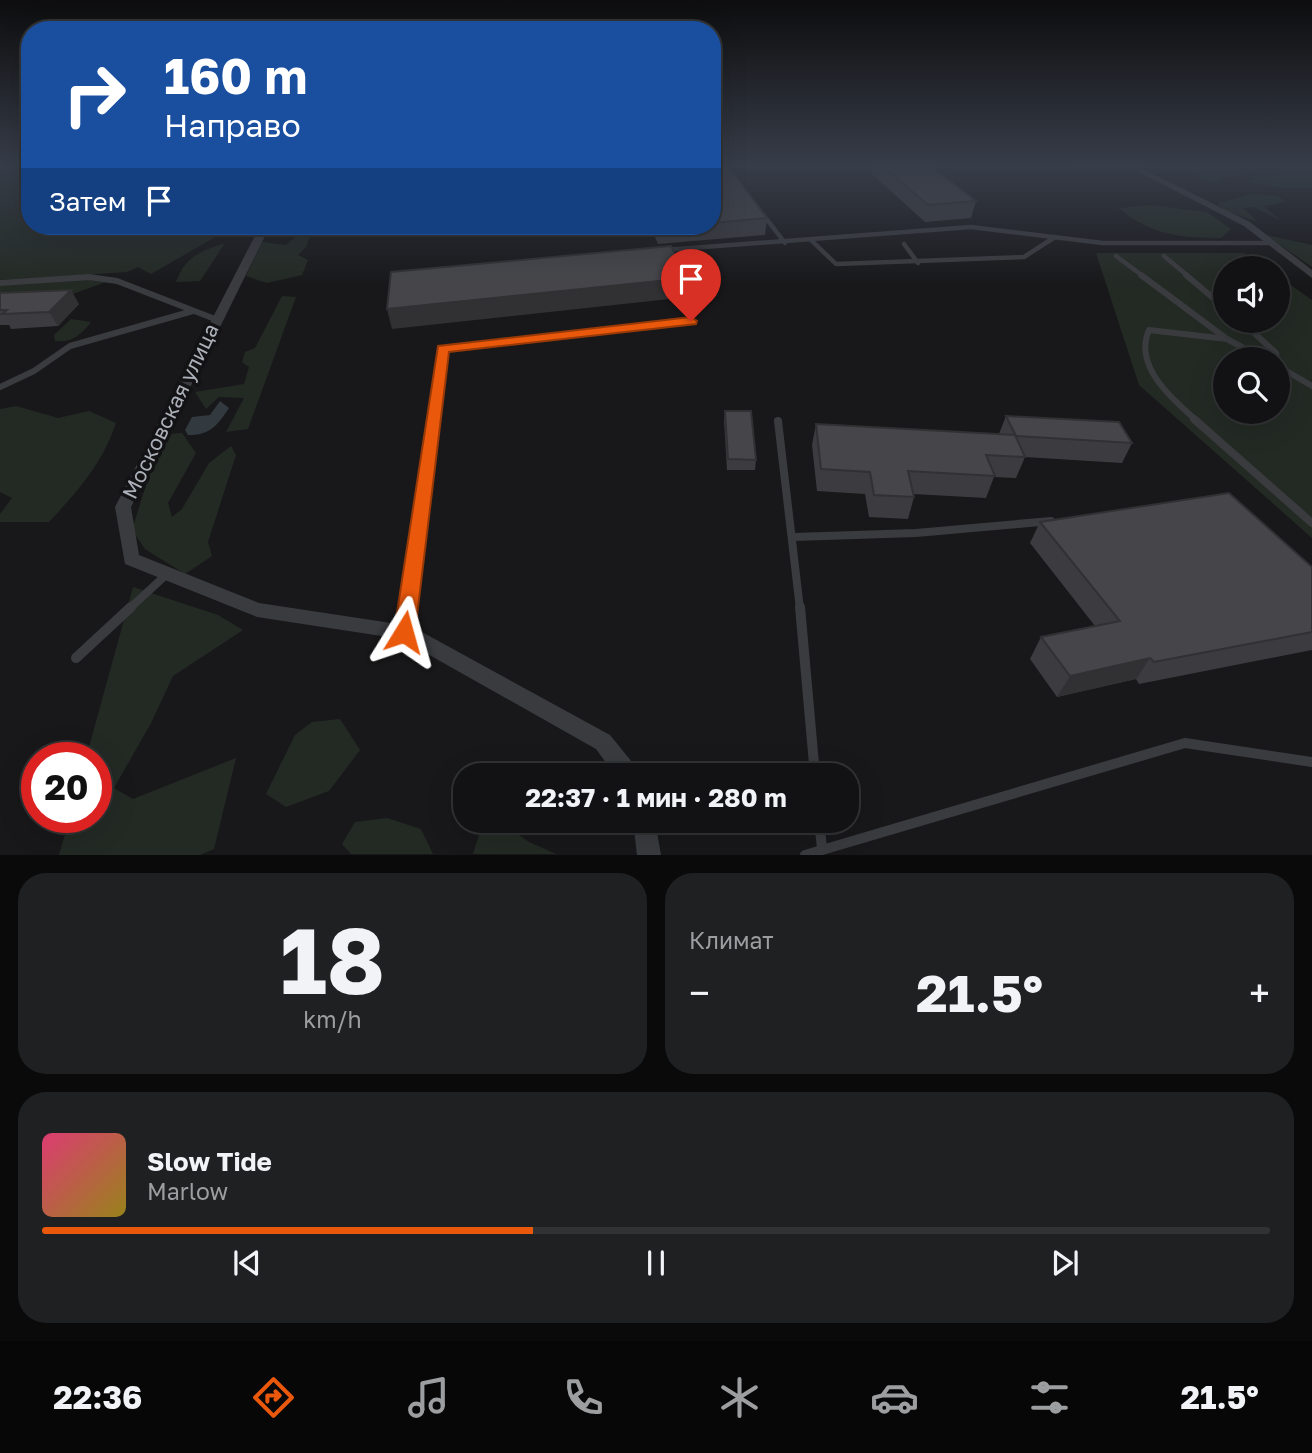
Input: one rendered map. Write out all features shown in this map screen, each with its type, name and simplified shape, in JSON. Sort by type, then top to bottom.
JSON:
[{"type":"street","points":[[1211,206],[1247,224],[1312,275]]},
{"type":"street","name":"Московская улица","points":[[260,235],[215,319],[123,506],[131,559],[257,610],[404,632],[603,742],[619,763]]},
{"type":"street","points":[[646,833],[649,855]]},
{"type":"lane","points":[[760,210],[785,243]]},
{"type":"lane","points":[[660,250],[785,243],[971,227],[1103,243],[1270,243]]},
{"type":"lane","points":[[811,241],[836,264],[1024,257],[1056,237]]},
{"type":"lane","points":[[904,244],[918,262]]},
{"type":"lane","points":[[1116,256],[1227,339],[1242,347]]},
{"type":"lane","points":[[1164,256],[1213,298]]},
{"type":"lane","points":[[0,282],[89,277],[117,281],[215,319]]},
{"type":"lane","points":[[0,387],[34,371],[70,346],[193,311]]},
{"type":"lane","points":[[404,632],[443,349],[691,321]]},
{"type":"lane","points":[[1227,339],[1149,330],[1144,341],[1150,371],[1172,399],[1312,523]]},
{"type":"lane","points":[[1254,333],[1269,347]]},
{"type":"lane","points":[[1290,371],[1312,386]]},
{"type":"lane","points":[[778,421],[794,537],[814,763]]},
{"type":"lane","points":[[794,537],[916,533],[1063,519]]},
{"type":"lane","points":[[76,658],[167,573]]},
{"type":"lane","points":[[805,855],[1185,743],[1312,762]]},
{"type":"lane","points":[[820,833],[822,848]]},
{"type":"shaded area","points":[[0,206],[21,206],[21,235],[219,235],[151,274],[138,267],[127,272],[0,280]]},
{"type":"shaded area","points":[[1158,206],[1207,212],[1231,229],[1221,238],[1179,236],[1142,224],[1119,208]]},
{"type":"shaded area","points":[[1220,206],[1265,206],[1280,220],[1253,207],[1243,208],[1258,222],[1224,210]]},
{"type":"shaded area","points":[[310,235],[306,247],[298,255],[308,260],[302,275],[267,283],[246,276],[262,242],[286,245],[296,236]]},
{"type":"shaded area","points":[[1266,235],[1312,245],[1312,267]]},
{"type":"shaded area","points":[[225,243],[200,281],[176,282],[184,266],[194,256]]},
{"type":"shaded area","points":[[1096,253],[1244,253],[1248,256],[1213,256],[1213,333],[1290,333],[1290,284],[1312,300],[1312,538],[1139,385]]},
{"type":"shaded area","points":[[83,279],[106,282],[67,296],[0,300],[0,284]]},
{"type":"shaded area","points":[[282,296],[296,297],[248,429],[226,432],[244,398],[219,397],[206,409],[195,392],[244,384],[249,367],[242,362],[245,352],[255,348]]},
{"type":"shaded area","points":[[71,319],[91,322],[75,337],[66,341],[55,341],[54,335]]},
{"type":"shaded area","points":[[220,401],[229,408],[217,424],[202,434],[188,435],[185,430],[192,417],[210,415]]},
{"type":"shaded area","points":[[16,406],[58,418],[89,411],[116,423],[104,451],[88,476],[49,522],[0,522],[0,514],[12,498],[0,492],[0,409]]},
{"type":"shaded area","points":[[182,433],[196,453],[168,503],[172,517],[182,509],[209,463],[231,446],[236,455],[208,542],[212,556],[185,574],[145,549],[132,530],[150,472],[170,434]]},
{"type":"shaded area","points":[[133,587],[218,615],[243,630],[173,676],[151,723],[114,788],[133,799],[236,758],[214,849],[200,855],[59,855],[65,833],[112,833],[112,742],[90,742]]},
{"type":"shaded area","points":[[340,719],[360,750],[329,791],[286,807],[266,794],[295,735],[312,722]]},
{"type":"shaded area","points":[[387,818],[421,829],[433,854],[351,854],[342,844],[355,822]]},
{"type":"shaded area","points":[[516,833],[556,854],[473,854],[479,835]]},
{"type":"building","points":[[721,206],[758,206],[767,218],[721,222]]},
{"type":"building","points":[[671,246],[688,278],[387,309],[391,272]]},
{"type":"building","points":[[71,290],[49,312],[2,314],[7,310],[0,310],[0,293]]},
{"type":"building","points":[[725,411],[751,411],[756,460],[728,459]]},
{"type":"building","points":[[1006,416],[1119,422],[1132,443],[1016,436]]},
{"type":"building","points":[[816,424],[1015,435],[1025,457],[986,455],[995,476],[908,471],[914,497],[874,495],[870,472],[821,469]]},
{"type":"building","points":[[1229,493],[1312,567],[1312,632],[1154,662],[1150,658],[1070,676],[1041,637],[1120,621],[1040,522]]},
{"type":"route","points":[[404,632],[443,349],[691,321]]}]
